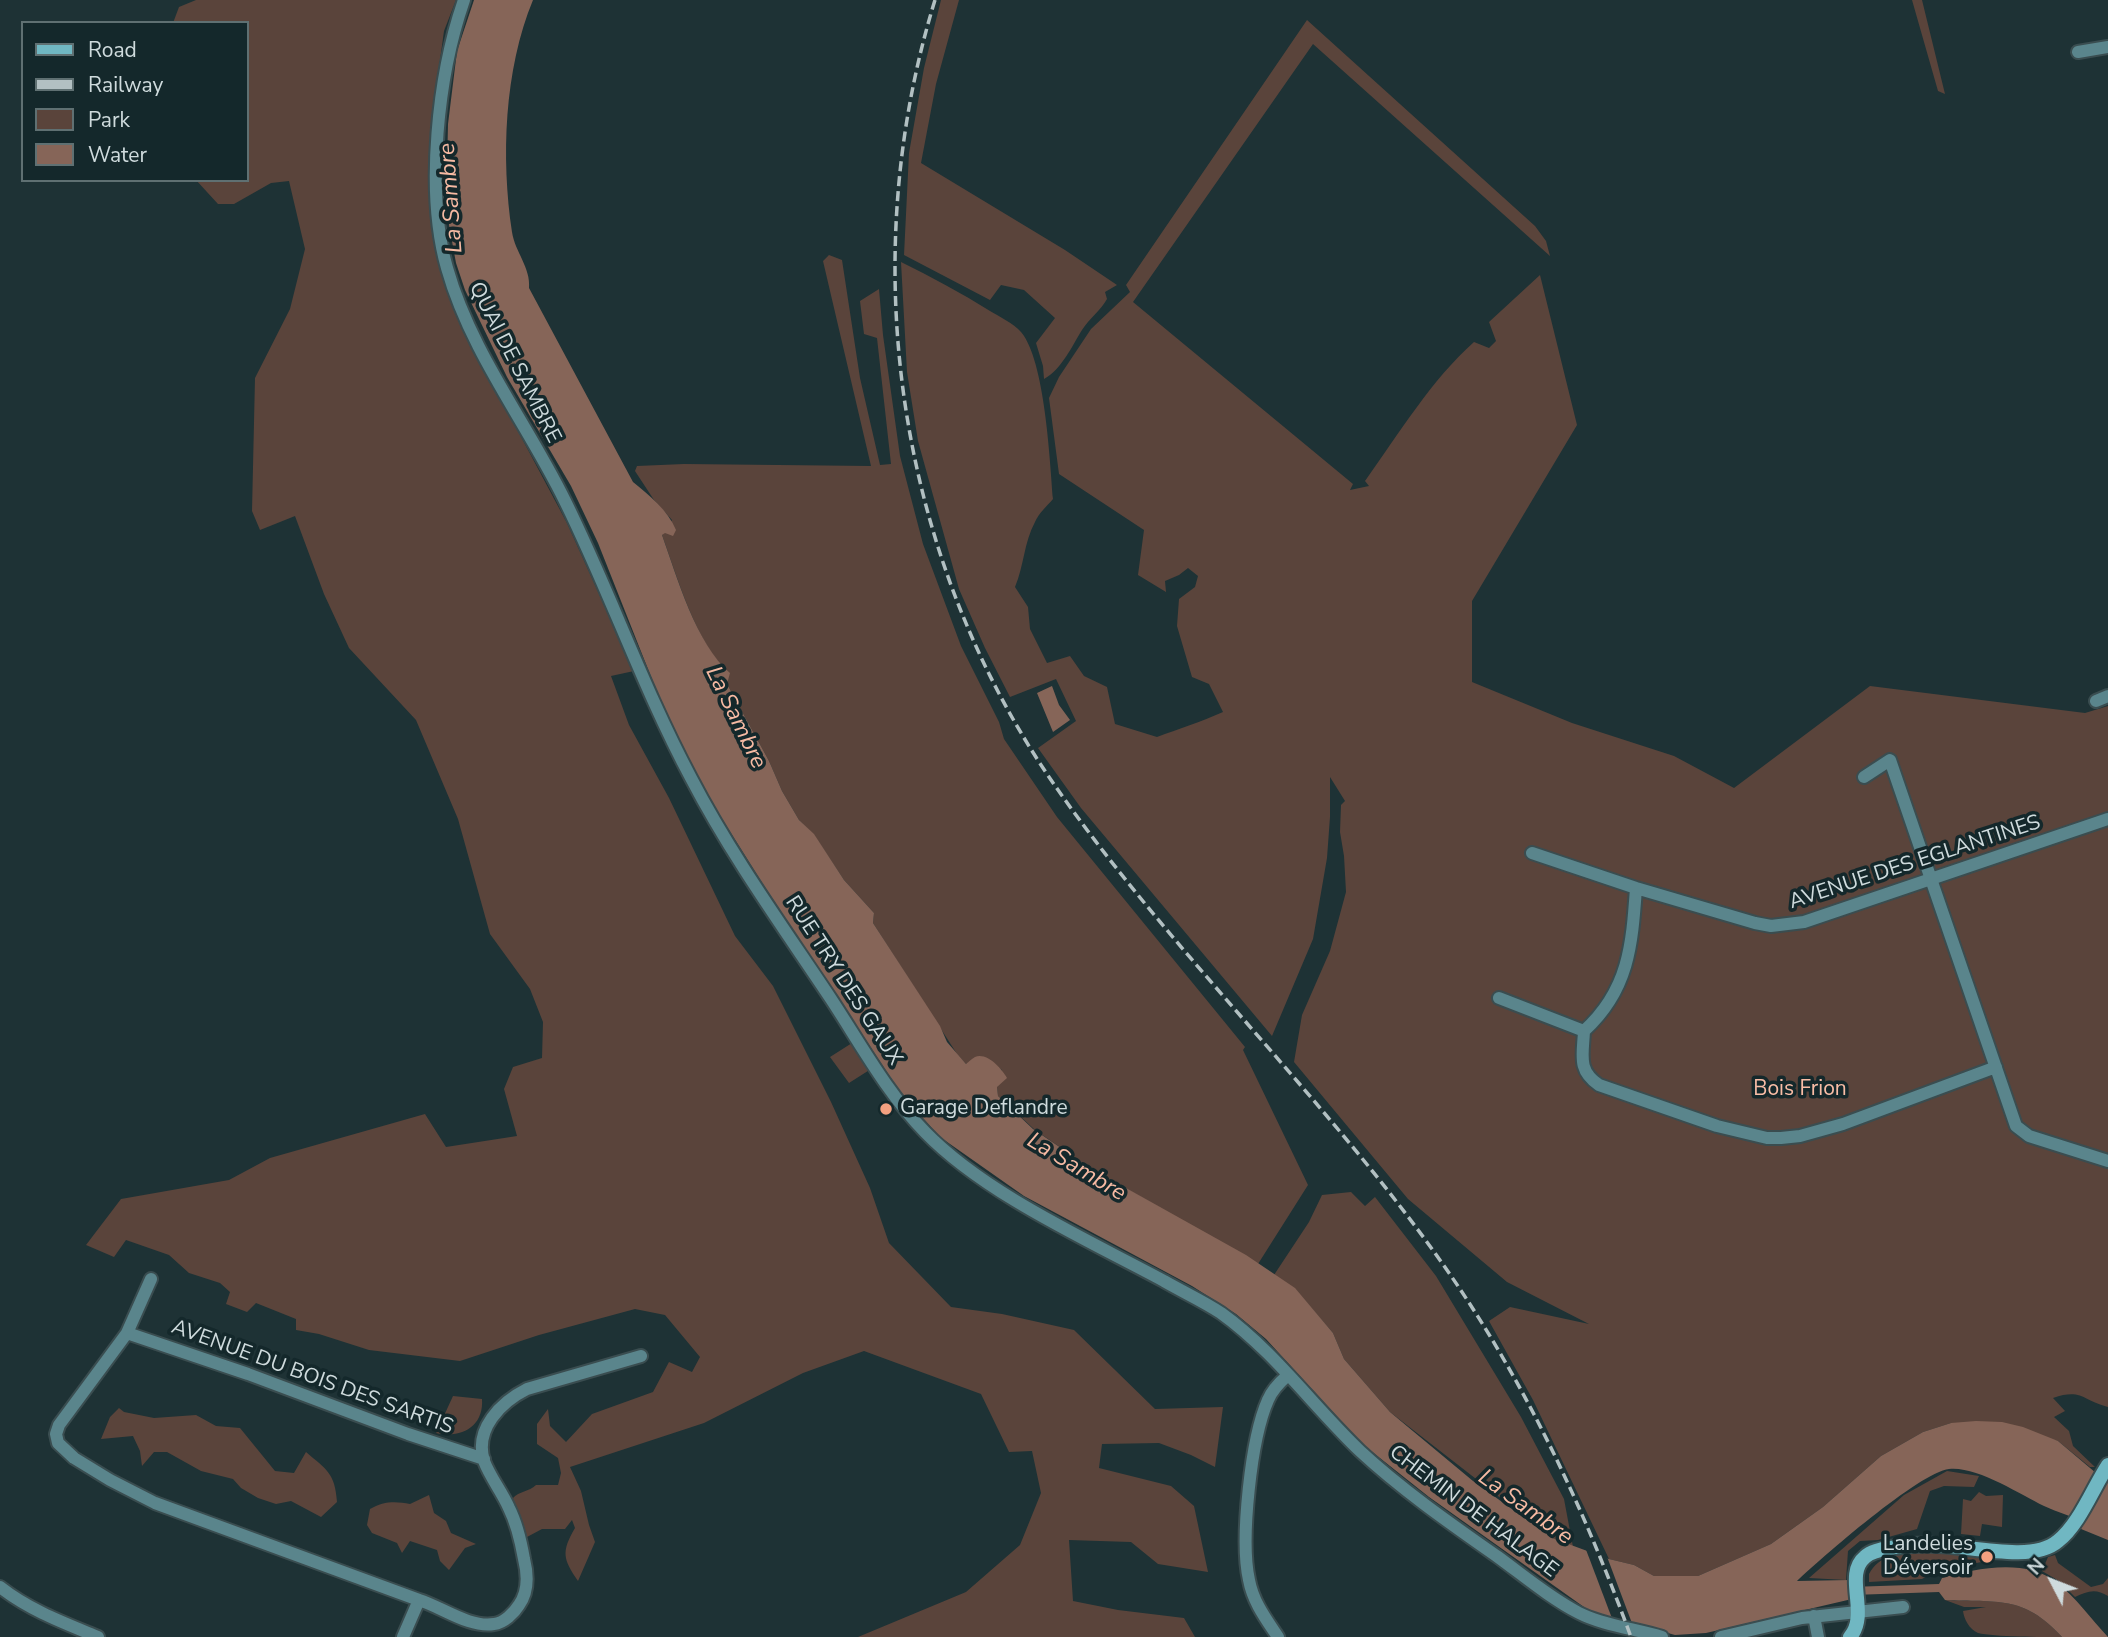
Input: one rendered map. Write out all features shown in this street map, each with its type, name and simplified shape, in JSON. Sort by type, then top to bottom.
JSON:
[{"type":"main road","points":[[1850,1637],[1858,1627],[1858,1566],[1868,1554],[1883,1549],[1935,1545],[2030,1552],[2056,1544],[2076,1519],[2108,1465]]},
{"type":"street","name":"QUAI DE SAMBRE","points":[[464,0],[448,61],[438,129],[440,239],[447,268],[471,330],[578,527],[662,722]]},
{"type":"street","points":[[2078,52],[2108,47]]},
{"type":"street","name":"RUE TRY DES GAUX","points":[[662,722],[723,834],[897,1098],[925,1132],[968,1169],[1014,1198],[1216,1310],[1247,1333],[1288,1375]]},
{"type":"street","points":[[1864,777],[1890,760],[2016,1126],[2021,1132],[2108,1161]]},
{"type":"street","name":"AVENUE DES EGLANTINES","points":[[1532,853],[1636,888],[1755,923],[1787,926],[2108,819]]},
{"type":"street","points":[[1636,888],[1632,938],[1624,972],[1609,1003],[1584,1031],[1583,1069],[1588,1078],[1599,1085],[1717,1126],[1767,1138],[1800,1136],[1843,1124],[1996,1067]]},
{"type":"street","points":[[1499,998],[1584,1031]]},
{"type":"street","points":[[151,1279],[127,1334],[59,1425],[56,1434],[58,1443],[84,1465],[155,1503],[476,1623],[495,1624],[511,1616],[525,1593],[527,1580],[519,1535],[510,1509],[484,1459],[485,1434],[495,1411],[513,1396],[559,1379],[641,1356]]},
{"type":"street","name":"AVENUE DU BOIS DES SARTIS","points":[[127,1334],[248,1374],[408,1434],[484,1459]]},
{"type":"street","points":[[1278,1637],[1260,1612],[1249,1582],[1244,1545],[1251,1477],[1260,1428],[1268,1400],[1288,1375]]},
{"type":"street","name":"CHEMIN DE HALAGE","points":[[1288,1375],[1350,1441],[1380,1468],[1447,1521],[1525,1577],[1579,1613],[1662,1637]]},
{"type":"street","points":[[0,1587],[23,1603],[58,1621],[98,1637]]},
{"type":"street","points":[[1721,1637],[1814,1616],[1857,1598],[1903,1607]]},
{"type":"street","points":[[403,1637],[419,1600]]},
{"type":"street","points":[[1814,1616],[1818,1637]]},
{"type":"green space","points":[[196,0],[456,0],[444,31],[435,97],[435,238],[441,269],[451,301],[567,523],[634,671],[611,676],[629,725],[669,798],[735,936],[773,986],[870,1188],[889,1243],[951,1307],[1002,1314],[1074,1330],[1155,1409],[1223,1407],[1215,1467],[1159,1443],[1102,1444],[1099,1468],[1171,1486],[1194,1506],[1208,1572],[1158,1564],[1131,1542],[1069,1540],[1073,1601],[1184,1618],[1195,1637],[858,1637],[966,1592],[1020,1545],[1041,1493],[1032,1451],[1009,1452],[981,1394],[864,1351],[803,1373],[704,1423],[570,1467],[581,1491],[595,1542],[578,1581],[569,1567],[566,1555],[567,1543],[575,1528],[572,1520],[565,1529],[542,1529],[527,1537],[517,1519],[513,1498],[536,1485],[558,1485],[561,1473],[558,1458],[537,1444],[537,1424],[548,1409],[550,1426],[566,1442],[592,1414],[653,1392],[669,1362],[692,1372],[700,1357],[665,1315],[635,1309],[539,1335],[460,1361],[369,1350],[319,1334],[296,1330],[296,1319],[256,1303],[247,1312],[226,1304],[230,1292],[220,1283],[189,1273],[169,1255],[126,1240],[114,1257],[86,1245],[121,1199],[229,1180],[270,1158],[425,1114],[446,1147],[517,1136],[504,1089],[513,1067],[542,1058],[543,1022],[530,989],[490,934],[458,819],[416,720],[349,648],[324,594],[295,516],[260,530],[252,511],[255,378],[290,309],[305,249],[289,181],[271,183],[234,204],[218,204],[198,182],[248,182],[248,21],[174,21],[179,7]]},
{"type":"green space","points":[[941,0],[959,0],[936,84],[921,163],[1065,250],[1117,285],[1105,292],[1107,299],[1085,326],[1061,363],[1044,379],[1036,343],[1055,318],[1024,290],[1001,285],[990,300],[904,255],[909,153],[924,68]]},
{"type":"green space","points":[[1912,0],[1922,0],[1945,94],[1938,91]]},
{"type":"green space","name":"Bois Frion","points":[[1307,20],[1535,226],[1546,241],[1550,256],[1313,44],[1133,302],[1353,484],[1350,490],[1369,486],[1365,481],[1430,390],[1474,342],[1489,348],[1496,341],[1489,322],[1540,275],[1577,425],[1472,601],[1472,682],[1572,723],[1674,756],[1734,788],[1870,686],[2085,713],[2108,706],[2108,1407],[2077,1395],[2053,1398],[2065,1411],[2054,1417],[2069,1431],[2073,1446],[2095,1467],[2090,1467],[2058,1441],[1951,1423],[1923,1432],[1881,1456],[1823,1507],[1771,1544],[1698,1576],[1654,1576],[1634,1565],[1609,1559],[1533,1400],[1489,1321],[1510,1307],[1589,1324],[1507,1282],[1408,1199],[1294,1062],[1302,1015],[1330,951],[1346,892],[1340,832],[1341,805],[1345,801],[1330,777],[1327,858],[1313,939],[1272,1036],[1081,808],[1038,748],[1076,721],[1056,679],[1010,697],[959,589],[918,441],[907,372],[901,262],[1010,323],[1021,332],[1036,365],[1045,412],[1053,499],[1031,530],[1015,587],[1028,607],[1030,629],[1047,663],[1070,656],[1084,676],[1107,687],[1115,724],[1157,737],[1223,712],[1209,684],[1192,677],[1177,626],[1179,599],[1195,587],[1198,576],[1188,568],[1165,581],[1166,592],[1138,575],[1144,530],[1059,474],[1049,398],[1059,377],[1091,329],[1130,292],[1126,285]]},
{"type":"green space","points":[[829,255],[842,260],[860,378],[880,465],[891,464],[877,338],[864,334],[860,301],[879,289],[900,456],[923,544],[961,646],[999,722],[1004,739],[1057,817],[1245,1047],[1243,1050],[1308,1185],[1258,1264],[1092,1169],[1035,1130],[998,1096],[997,1087],[1002,1070],[984,1057],[966,1064],[957,1054],[873,923],[874,913],[844,880],[814,835],[799,820],[727,684],[729,673],[717,660],[697,627],[662,535],[672,520],[654,500],[635,471],[637,466],[684,464],[871,466],[823,261]]},
{"type":"green space","points":[[852,1043],[871,1069],[849,1083],[830,1057]]},
{"type":"green space","points":[[1351,1192],[1365,1206],[1375,1197],[1436,1276],[1521,1417],[1564,1499],[1573,1547],[1552,1538],[1390,1412],[1344,1359],[1333,1333],[1295,1289],[1274,1275],[1309,1222],[1322,1195]]},
{"type":"green space","points":[[453,1396],[482,1399],[479,1417],[463,1432],[436,1433]]},
{"type":"green space","points":[[119,1408],[124,1412],[154,1418],[196,1415],[216,1426],[240,1428],[275,1471],[294,1473],[306,1452],[329,1473],[337,1502],[321,1517],[291,1501],[276,1504],[258,1498],[241,1488],[233,1479],[201,1471],[167,1452],[154,1452],[142,1466],[140,1451],[133,1436],[101,1439],[110,1417]]},
{"type":"green space","points":[[1947,1471],[1979,1476],[1974,1487],[1944,1486],[1930,1491],[1917,1529],[1878,1540],[1860,1541],[1848,1551],[1846,1580],[1809,1578],[1904,1495]]},
{"type":"green space","points":[[1979,1492],[1986,1496],[2003,1495],[2002,1527],[1982,1524],[1980,1536],[1961,1534],[1963,1499],[1971,1501]]},
{"type":"green space","points":[[429,1495],[434,1513],[446,1521],[451,1533],[476,1544],[465,1548],[449,1570],[440,1561],[437,1550],[410,1541],[402,1553],[397,1543],[372,1533],[367,1525],[370,1509],[375,1506],[390,1502],[410,1504]]},
{"type":"green space","points":[[1918,1551],[2007,1557],[1936,1571],[1922,1579],[1869,1582],[1869,1574],[1884,1559]]},
{"type":"green space","points":[[2055,1555],[2058,1563],[2091,1587],[2103,1584],[2108,1578],[2108,1596],[2092,1591],[2075,1597],[2059,1581],[2042,1571],[2048,1557]]},
{"type":"green space","points":[[1945,1600],[1995,1602],[2022,1607],[2048,1623],[2062,1637],[1978,1633],[1968,1624],[1963,1611],[1986,1607],[1964,1607]]},
{"type":"water","name":"La Sambre","points":[[474,0],[533,0],[516,55],[506,145],[512,232],[528,274],[529,288],[633,482],[658,503],[673,523],[676,530],[673,536],[665,533],[662,535],[689,609],[707,645],[730,673],[727,684],[769,761],[782,791],[799,820],[814,834],[844,880],[874,913],[873,923],[940,1026],[947,1042],[966,1064],[975,1057],[989,1059],[1007,1078],[997,1087],[998,1096],[1033,1129],[1092,1169],[1246,1255],[1295,1288],[1333,1333],[1344,1359],[1390,1412],[1473,1481],[1552,1538],[1609,1559],[1634,1565],[1654,1576],[1698,1576],[1771,1544],[1823,1507],[1881,1456],[1923,1432],[1951,1423],[2002,1422],[2058,1441],[2096,1473],[2095,1476],[2107,1483],[2108,1481],[2108,1540],[2081,1529],[2084,1522],[2044,1506],[1985,1476],[1949,1469],[1935,1474],[1894,1500],[1797,1581],[1849,1580],[1850,1587],[1939,1584],[1942,1578],[1970,1571],[2001,1567],[2031,1570],[2063,1588],[2108,1637],[2062,1637],[2048,1623],[2022,1607],[1995,1602],[1945,1600],[1939,1592],[1852,1595],[1852,1599],[1706,1633],[1675,1635],[1591,1612],[1429,1497],[1361,1443],[1266,1339],[1236,1314],[1192,1286],[1024,1196],[940,1137],[902,1095],[707,795],[663,707],[598,543],[571,486],[507,377],[465,290],[456,263],[449,225],[448,124],[457,51]]},
{"type":"water","points":[[1052,686],[1059,705],[1070,720],[1053,732],[1037,693]]},
{"type":"pier","points":[[1585,1547],[1606,1554],[1633,1626],[1613,1621]]},
{"type":"railway","points":[[935,0],[911,99],[898,199],[896,301],[905,401],[925,500],[955,597],[997,689],[1049,777],[1143,902],[1396,1200],[1471,1306],[1499,1351],[1549,1444],[1593,1539],[1631,1637]]},
{"type":"place","name":"Garage Deflandre","points":[[886,1109]]},
{"type":"place","name":"Landelies Déversoir","points":[[1987,1557]]}]
